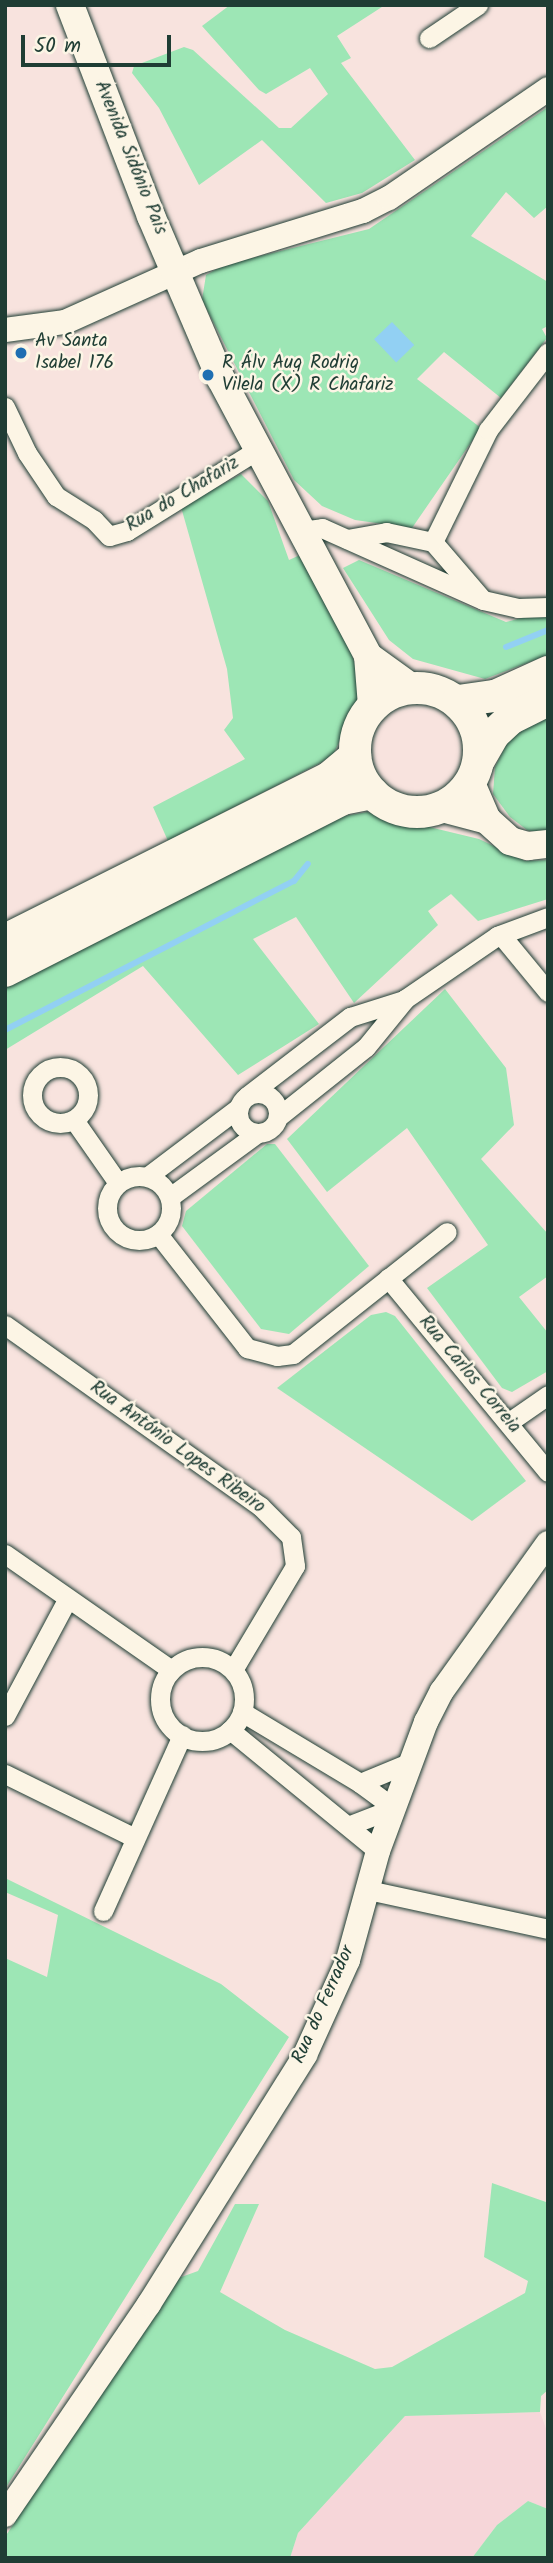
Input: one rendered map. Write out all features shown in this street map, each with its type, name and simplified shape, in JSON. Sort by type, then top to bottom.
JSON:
[{"type":"main road","name":"Avenida Sidónio Pais","points":[[70,5],[176,271],[257,450],[368,656]]},
{"type":"main road","points":[[368,656],[411,687]]},
{"type":"main road","points":[[368,656],[372,706]]},
{"type":"main road","points":[[458,701],[495,696],[548,672]]},
{"type":"main road","points":[[487,820],[475,771],[473,720],[458,701],[429,688],[411,687],[383,697],[372,706],[362,721],[355,756],[372,793],[404,811],[442,808],[487,820],[510,841],[528,846],[548,844]]},
{"type":"main road","points":[[442,808],[475,771],[494,734],[510,719],[548,700]]},
{"type":"main road","points":[[5,940],[330,778],[355,756]]},
{"type":"main road","points":[[5,971],[342,799],[372,793]]},
{"type":"street","points":[[429,38],[478,5]]},
{"type":"street","points":[[5,330],[65,322],[176,271],[379,204],[548,89]]},
{"type":"street","points":[[433,542],[488,430],[548,352]]},
{"type":"street","name":"Rua do Chafariz","points":[[5,407],[27,453],[56,496],[94,520],[109,536],[127,531],[257,450]]},
{"type":"street","points":[[301,531],[322,528],[483,600],[518,608],[548,607]]},
{"type":"street","points":[[347,539],[386,531],[433,542],[483,600]]},
{"type":"street","points":[[170,1197],[256,1133],[271,1129],[278,1117],[370,1040],[405,999],[501,935],[548,917]]},
{"type":"street","points":[[501,935],[548,992]]},
{"type":"street","points":[[148,1177],[170,1197],[170,1217],[158,1234],[137,1240],[117,1231],[107,1212],[107,1201],[118,1183],[148,1177],[356,1014],[405,999]]},
{"type":"street","points":[[356,1014],[370,1026],[370,1040]]},
{"type":"street","points":[[242,1102],[260,1093],[272,1098],[278,1117]]},
{"type":"street","points":[[242,1102],[241,1126],[256,1133]]},
{"type":"street","points":[[74,1119],[118,1183]]},
{"type":"street","points":[[158,1234],[247,1348],[264,1354],[293,1354],[447,1232]]},
{"type":"street","name":"Rua Carlos Correia","points":[[388,1278],[548,1472]]},
{"type":"street","name":"Rua António Lopes Ribeiro","points":[[5,1325],[260,1506],[291,1537],[295,1566],[233,1670]]},
{"type":"street","points":[[509,1422],[548,1395]]},
{"type":"street","name":"Rua do Ferrador","points":[[5,2515],[149,2304],[305,2055],[348,1960],[378,1851],[411,1762],[442,1691],[548,1542]]},
{"type":"street","points":[[5,1554],[67,1600],[171,1670]]},
{"type":"street","points":[[5,1716],[67,1600]]},
{"type":"street","points":[[195,1657],[209,1657],[233,1670],[243,1690],[242,1712],[230,1730],[207,1740],[182,1735],[165,1718],[161,1706],[164,1681],[171,1670],[195,1657]]},
{"type":"street","points":[[242,1712],[360,1783],[394,1808]]},
{"type":"street","points":[[230,1730],[350,1825],[378,1851]]},
{"type":"street","points":[[103,1911],[182,1735]]},
{"type":"street","points":[[360,1783],[411,1762]]},
{"type":"street","points":[[5,1774],[135,1838]]},
{"type":"street","points":[[350,1825],[394,1808]]},
{"type":"street","points":[[368,1890],[548,1928]]},
{"type":"shaded area","points":[[540,2412],[548,2434],[548,2509],[528,2501],[497,2525],[472,2558],[290,2558],[298,2533],[405,2416]]},
{"type":"green space","points":[[230,5],[385,5],[337,36],[351,58],[341,63],[415,160],[362,193],[326,203],[262,140],[199,185],[159,108],[132,73],[134,66],[184,47],[193,50],[279,128],[291,128],[328,94],[310,68],[266,94],[259,90],[202,26]]},
{"type":"green space","points":[[548,107],[548,206],[534,218],[506,192],[471,236],[548,282],[548,326],[542,329],[547,338],[501,398],[444,352],[417,379],[481,428],[412,528],[355,520],[322,506],[294,480],[202,300],[206,275],[224,265],[369,229]]},
{"type":"green space","points":[[241,474],[268,501],[289,560],[300,555],[351,651],[358,676],[357,703],[334,753],[322,762],[168,841],[153,807],[245,759],[224,730],[233,718],[227,669],[181,507]]},
{"type":"green space","points":[[359,560],[506,622],[548,611],[548,655],[485,679],[413,659],[389,640],[343,568]]},
{"type":"green space","points":[[548,716],[548,833],[544,834],[527,830],[510,817],[493,794],[495,767],[506,745],[519,728]]},
{"type":"green space","points":[[367,812],[479,839],[525,861],[548,860],[548,899],[478,921],[451,894],[428,911],[438,925],[354,1003],[296,917],[253,939],[319,1024],[238,1075],[143,966],[5,1050],[5,984],[344,816]]},
{"type":"green space","points":[[445,989],[506,1068],[514,1125],[481,1159],[548,1234],[548,1276],[519,1297],[548,1333],[548,1371],[512,1392],[502,1388],[427,1288],[488,1245],[407,1128],[327,1192],[287,1139]]},
{"type":"green space","points":[[267,1144],[275,1144],[369,1266],[289,1334],[261,1329],[182,1226],[186,1211]]},
{"type":"green space","points":[[386,1312],[395,1316],[526,1481],[472,1521],[277,1388],[371,1315]]},
{"type":"green space","points":[[5,1878],[221,1984],[289,2037],[5,2489],[5,1958],[47,1977],[58,1915],[5,1892]]},
{"type":"green space","points":[[492,2183],[546,2202],[548,2199],[548,2390],[541,2396],[540,2412],[405,2416],[298,2533],[290,2558],[5,2558],[5,2537],[173,2280],[198,2271],[235,2204],[259,2204],[220,2292],[285,2330],[375,2369],[392,2367],[525,2293],[528,2281],[484,2257]]},
{"type":"green space","points":[[528,2501],[548,2509],[548,2558],[472,2558],[497,2525]]},
{"type":"water","points":[[392,322],[414,345],[396,362],[374,339]]},
{"type":"waterway","points":[[506,647],[548,630]]},
{"type":"waterway","points":[[5,1030],[294,881],[308,864]]},
{"type":"place","name":"Av Santa Isabel 176","points":[[21,353]]},
{"type":"place","name":"R Álv Aug Rodrig Vilela (X) R Chafariz","points":[[208,375]]}]
